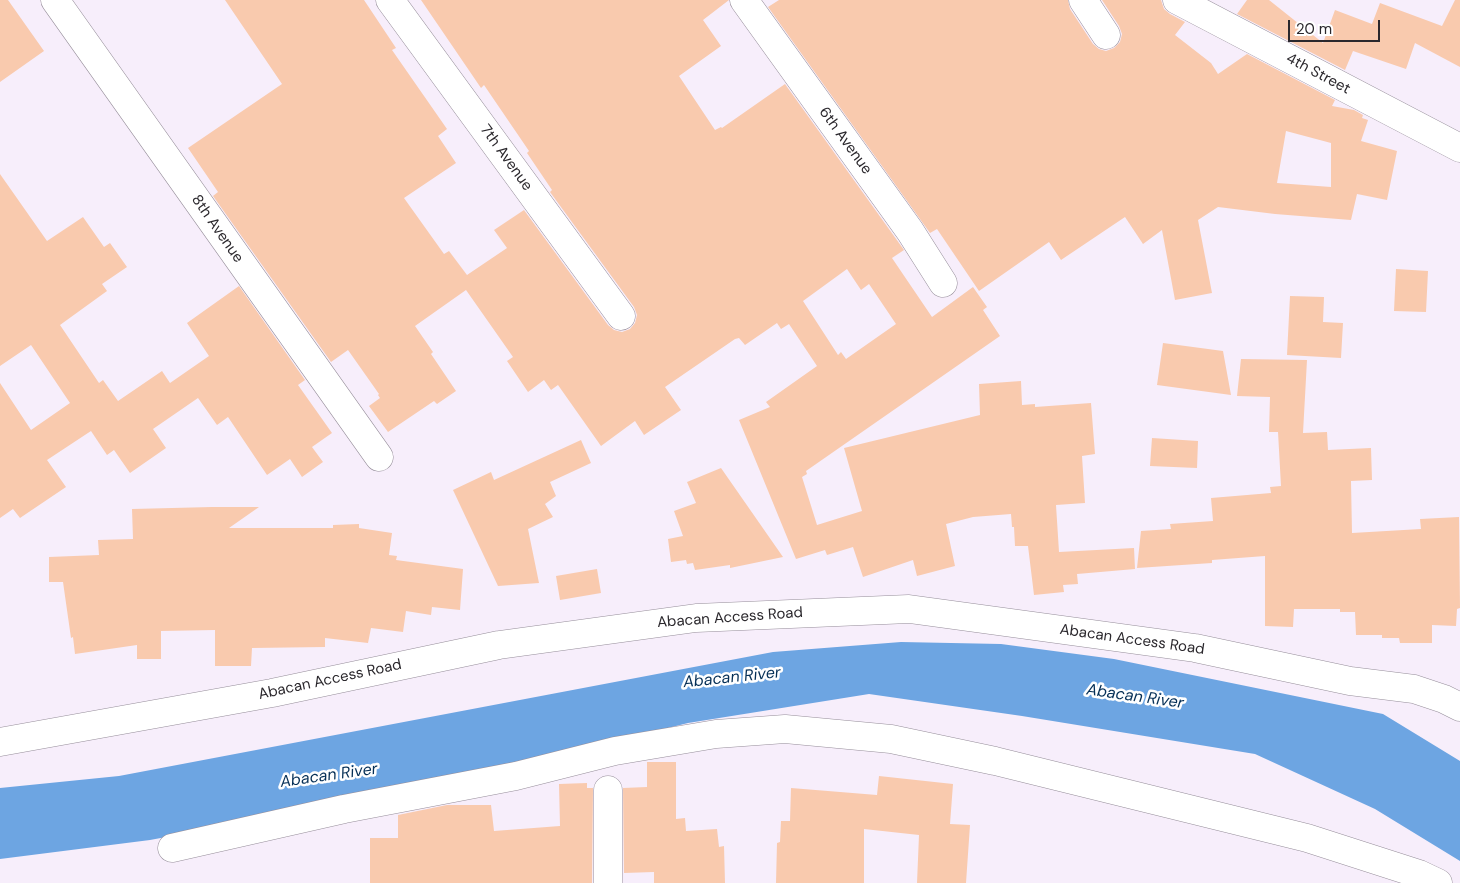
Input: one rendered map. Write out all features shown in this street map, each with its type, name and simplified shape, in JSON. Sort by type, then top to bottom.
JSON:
[{"type":"street","name":"8th Avenue","points":[[56,0],[379,457]]},
{"type":"street","name":"7th Avenue","points":[[390,0],[622,316]]},
{"type":"street","name":"6th Avenue","points":[[744,0],[910,231],[944,283]]},
{"type":"street","points":[[1083,0],[1106,35]]},
{"type":"street","name":"4th Street","points":[[1176,0],[1460,148]]},
{"type":"street","name":"Abacan Access Road","points":[[0,742],[272,693],[499,644],[696,618],[909,609],[1195,648],[1350,681],[1414,689],[1460,706]]},
{"type":"street","points":[[172,848],[344,809],[516,776],[615,751],[716,734],[785,729],[891,740],[995,760],[1308,838],[1419,874],[1438,883]]},
{"type":"street","points":[[608,790],[608,883]]},
{"type":"water","name":"Abacan River","points":[[901,642],[1001,644],[1114,659],[1383,714],[1460,761],[1460,861],[1375,809],[1255,754],[1022,716],[869,694],[688,723],[427,788],[150,840],[0,859],[0,788],[119,776],[773,652]]},
{"type":"building","points":[[0,0],[8,0],[44,51],[0,82]]},
{"type":"building","points":[[225,0],[364,0],[396,48],[392,50],[447,129],[438,136],[456,163],[404,198],[444,254],[449,251],[467,275],[507,248],[494,230],[524,210],[608,325],[614,330],[622,332],[630,329],[635,323],[637,315],[634,307],[550,192],[552,190],[527,153],[529,151],[484,85],[481,88],[421,0],[729,0],[703,20],[721,46],[679,76],[715,130],[722,128],[785,84],[904,250],[892,258],[932,317],[973,287],[987,307],[983,310],[1000,336],[806,471],[807,474],[802,477],[817,525],[862,511],[844,448],[980,415],[979,384],[1021,381],[1022,405],[1035,404],[1035,407],[1091,403],[1095,454],[1082,456],[1085,503],[1056,505],[1059,552],[1134,548],[1135,569],[1077,574],[1078,584],[1063,585],[1064,592],[1034,595],[1028,546],[1015,546],[1011,514],[973,517],[946,524],[955,566],[917,576],[913,560],[863,577],[853,547],[827,555],[825,550],[796,559],[739,420],[770,407],[766,402],[817,366],[789,324],[781,329],[777,323],[745,345],[739,338],[735,339],[665,387],[681,410],[644,435],[635,421],[601,446],[558,385],[551,390],[544,380],[528,392],[507,361],[513,357],[466,290],[415,326],[456,391],[437,404],[434,401],[388,432],[369,406],[380,398],[379,394],[348,350],[331,362],[213,196],[218,192],[188,148],[282,84]],"holes":[[[847,269],[861,290],[869,284],[896,324],[846,359],[841,352],[838,355],[803,301]]]},
{"type":"building","points":[[779,0],[1068,0],[1070,9],[1093,44],[1099,49],[1106,51],[1114,48],[1120,42],[1122,34],[1102,0],[1161,0],[1164,9],[1185,22],[1175,35],[1211,63],[1218,74],[1247,54],[1335,100],[1332,106],[1354,110],[1363,115],[1362,118],[1368,120],[1361,141],[1397,151],[1387,200],[1357,194],[1351,220],[1218,207],[1198,220],[1212,293],[1175,300],[1162,230],[1143,244],[1125,217],[1061,260],[1049,242],[979,291],[937,229],[930,233],[768,7]],"holes":[[[1286,131],[1331,143],[1331,187],[1277,183]]]},
{"type":"building","points":[[1247,0],[1269,0],[1323,43],[1335,10],[1372,24],[1380,3],[1442,26],[1455,0],[1460,0],[1460,67],[1415,43],[1406,69],[1353,51],[1345,70],[1237,14]]},
{"type":"building","points":[[0,174],[47,241],[83,217],[104,247],[110,243],[127,267],[102,284],[107,291],[60,325],[99,383],[103,380],[118,401],[162,371],[170,383],[209,356],[187,323],[239,286],[305,380],[298,385],[332,433],[312,447],[323,462],[302,477],[290,459],[267,475],[228,417],[217,425],[198,398],[153,429],[166,448],[130,473],[114,450],[107,455],[91,431],[47,460],[66,487],[20,518],[13,509],[0,518],[0,383],[31,430],[70,403],[31,345],[0,366]]},
{"type":"building","points":[[1396,269],[1428,271],[1426,312],[1394,311]]},
{"type":"building","points":[[1290,296],[1324,297],[1323,322],[1343,323],[1341,358],[1287,355]]},
{"type":"building","points":[[1163,343],[1223,351],[1231,395],[1157,385]]},
{"type":"building","points":[[1241,359],[1307,360],[1303,433],[1327,432],[1328,450],[1371,448],[1372,480],[1351,481],[1352,533],[1421,529],[1420,519],[1459,517],[1460,608],[1457,609],[1456,626],[1432,625],[1432,643],[1400,643],[1399,638],[1382,638],[1382,635],[1356,635],[1355,612],[1340,612],[1340,609],[1294,609],[1293,627],[1265,626],[1265,556],[1212,560],[1212,563],[1137,568],[1141,531],[1171,529],[1170,524],[1213,521],[1211,498],[1271,493],[1270,487],[1281,486],[1278,432],[1269,432],[1270,397],[1237,396]]},
{"type":"building","points":[[1152,438],[1198,441],[1197,468],[1150,466]]},
{"type":"building","points":[[581,440],[591,463],[550,482],[556,496],[545,504],[553,517],[528,529],[539,583],[498,586],[453,490],[491,472],[494,480]]},
{"type":"building","points":[[721,468],[783,557],[730,568],[730,565],[695,570],[693,563],[687,564],[686,560],[671,562],[668,539],[683,536],[674,511],[696,503],[687,482]]},
{"type":"building","points":[[259,507],[229,528],[333,528],[333,525],[359,524],[359,528],[392,533],[389,555],[397,556],[396,560],[463,569],[460,610],[432,607],[431,615],[406,611],[403,632],[371,628],[368,643],[325,638],[325,647],[252,648],[251,666],[215,666],[215,630],[161,631],[161,659],[137,659],[137,645],[75,654],[63,582],[49,582],[49,557],[99,555],[98,540],[133,539],[132,509]]},
{"type":"building","points":[[597,569],[601,593],[560,600],[556,576]]},
{"type":"building","points":[[647,762],[676,762],[676,819],[685,818],[686,831],[717,829],[719,847],[724,846],[725,883],[654,883],[654,872],[624,873],[623,788],[647,787]]},
{"type":"building","points":[[879,776],[953,784],[950,824],[970,825],[966,883],[917,883],[919,835],[864,829],[864,883],[776,883],[777,843],[780,842],[781,821],[790,821],[791,788],[877,795]]},
{"type":"building","points":[[587,783],[587,788],[593,788],[592,883],[370,883],[370,838],[398,838],[398,815],[447,805],[491,805],[494,831],[560,826],[559,784]]}]
